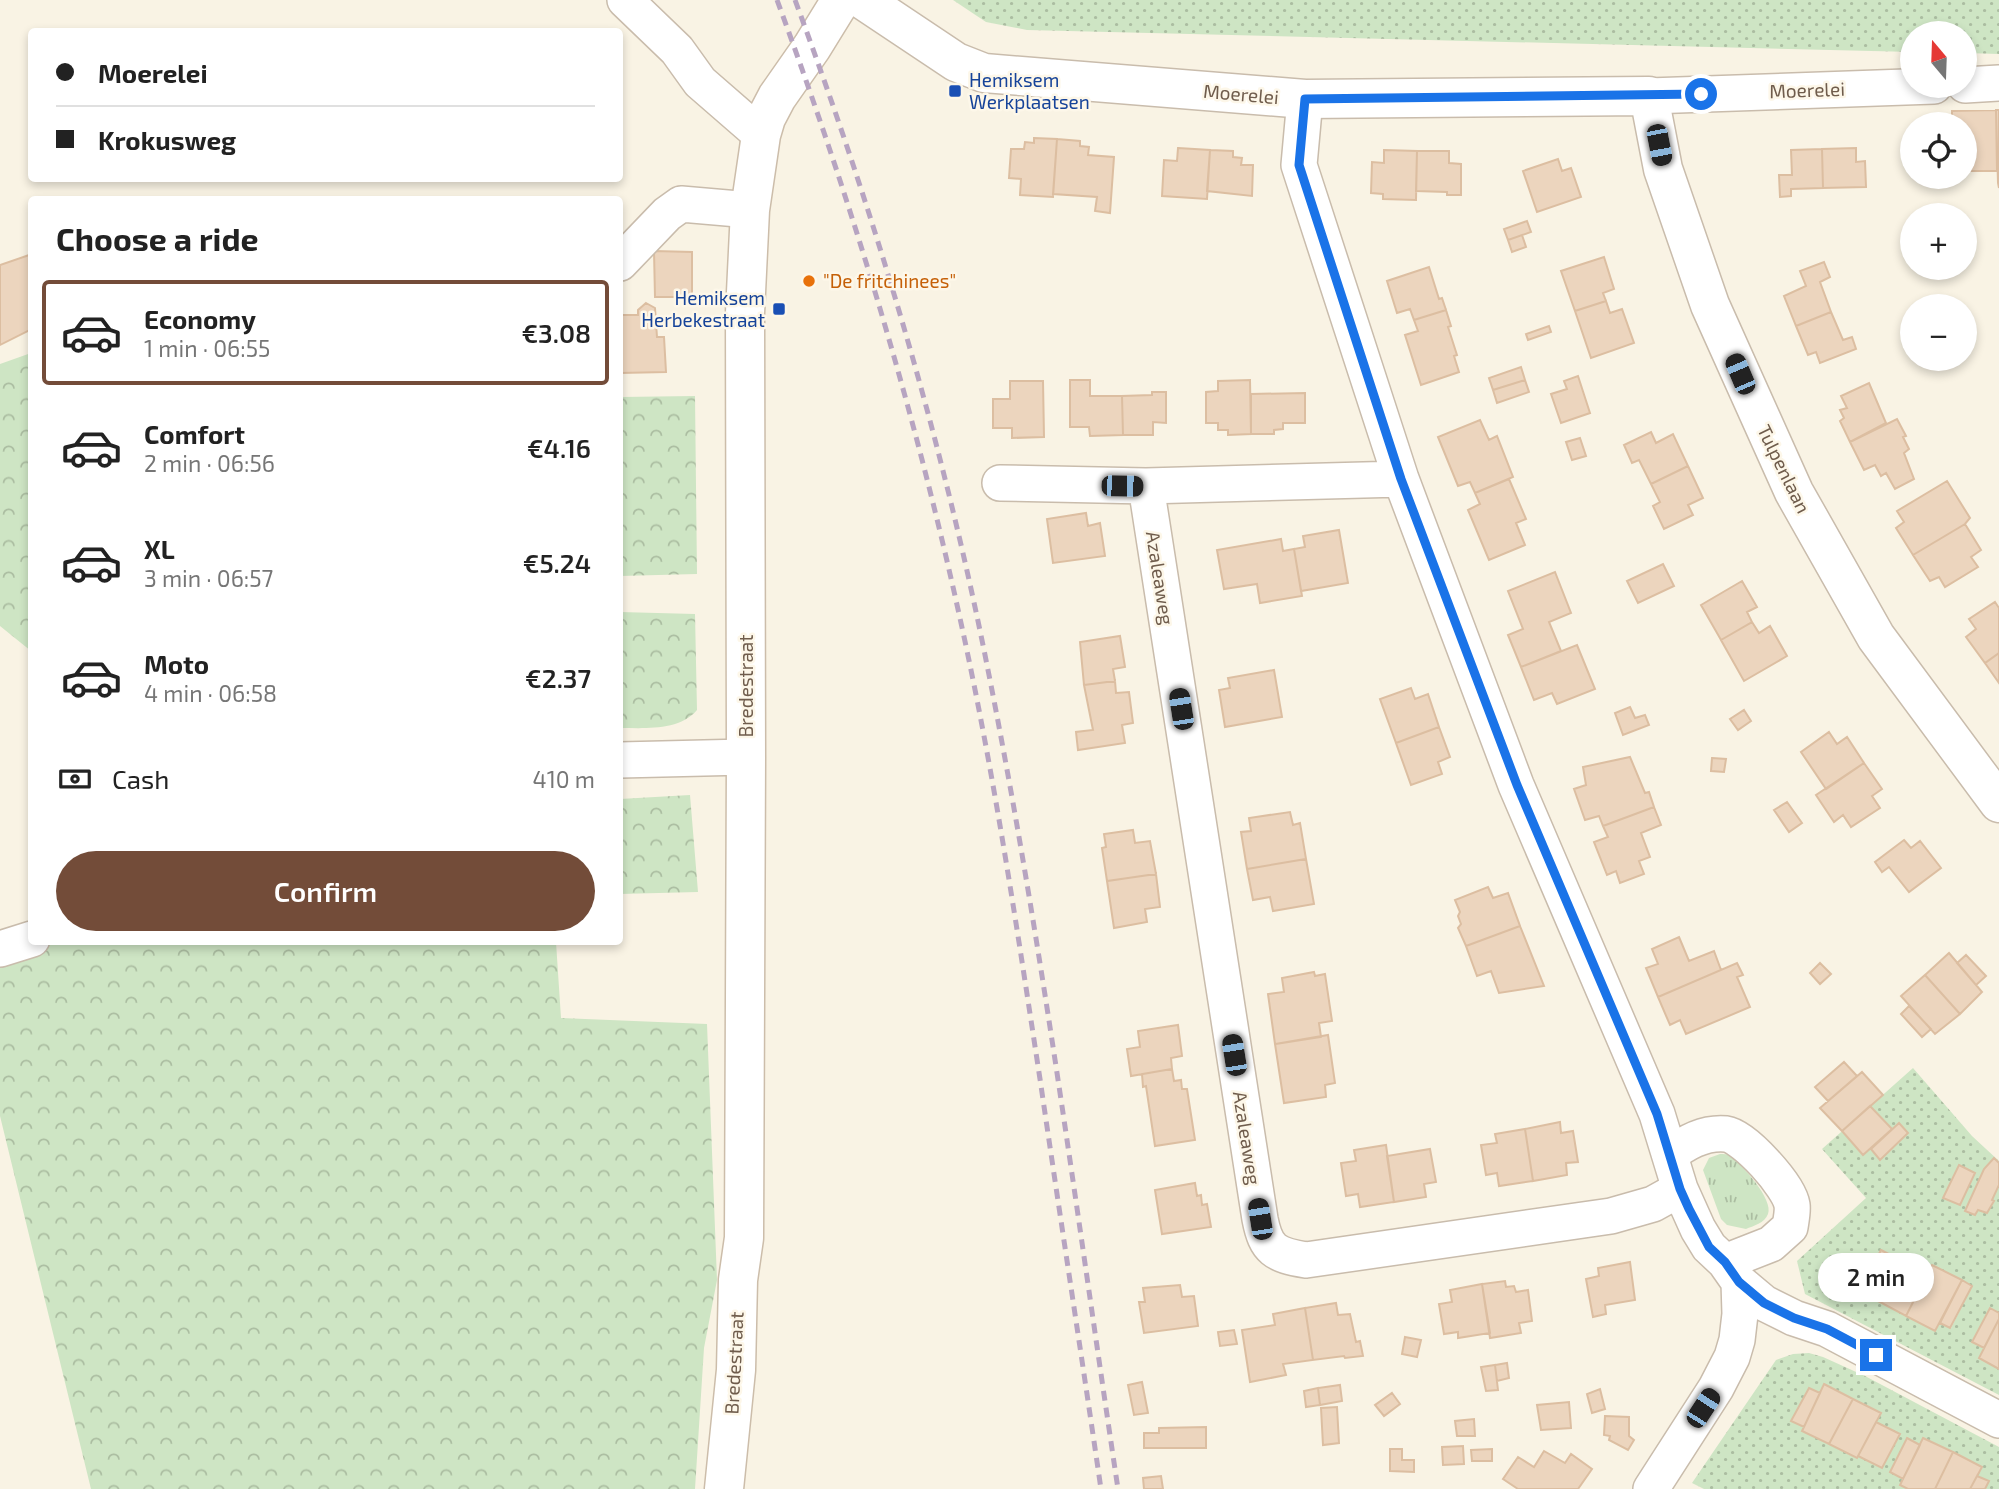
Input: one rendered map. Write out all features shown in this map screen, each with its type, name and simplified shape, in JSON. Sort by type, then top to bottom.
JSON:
[{"type":"main road","name":"Bredestraat","points":[[724,1489],[736,1370],[738,1280],[744,1238],[745,313],[750,210],[766,118],[841,0]]},
{"type":"main road","name":"Moerelei","points":[[863,0],[956,62],[984,73],[1305,99],[1649,96]]},
{"type":"main road","name":"Tulpenlaan","points":[[1649,96],[1663,169],[1710,305],[1794,492],[1876,637],[1999,803]]},
{"type":"main road","name":"Bredestraat","points":[[744,1238],[750,1280],[748,1489]]},
{"type":"street","points":[[625,0],[677,50],[700,82],[761,135]]},
{"type":"street","points":[[1978,84],[1999,83]]},
{"type":"street","name":"Moerelei","points":[[1649,96],[1900,87]]},
{"type":"street","points":[[1305,99],[1299,165],[1401,479],[1517,785],[1657,1114],[1680,1189],[1698,1229],[1709,1247],[1764,1303],[1794,1318],[1827,1329],[1999,1420]]},
{"type":"street","points":[[623,260],[667,214],[681,204],[750,210]]},
{"type":"street","points":[[1000,483],[1146,486],[1401,479]]},
{"type":"street","name":"Azaleaweg","points":[[1146,486],[1263,1237],[1273,1250],[1284,1256],[1306,1260],[1611,1216],[1653,1204],[1680,1189]]},
{"type":"street","points":[[623,760],[746,757]]},
{"type":"street","points":[[0,949],[28,940]]},
{"type":"street","points":[[1670,1155],[1685,1143],[1705,1136],[1728,1134],[1745,1144],[1785,1186],[1793,1205],[1790,1227],[1732,1272]]},
{"type":"street","points":[[1651,1489],[1716,1388],[1732,1357],[1740,1314],[1732,1272]]},
{"type":"street","points":[[1732,1357],[1747,1340],[1794,1318]]},
{"type":"green space","points":[[953,0],[1999,0],[1999,54],[1978,53],[1978,21],[1900,21],[1900,52],[1027,30],[986,22]]},
{"type":"green space","points":[[28,354],[28,649],[0,626],[0,364]]},
{"type":"green space","points":[[695,396],[697,574],[623,576],[623,397]]},
{"type":"green space","points":[[623,612],[695,614],[697,710],[690,717],[672,725],[623,728]]},
{"type":"green space","points":[[690,795],[698,892],[623,894],[623,799]]},
{"type":"green space","points":[[28,944],[556,945],[561,1018],[707,1024],[717,1280],[704,1348],[695,1489],[91,1489],[0,1116],[0,951]]},
{"type":"green space","points":[[1913,1068],[1972,1136],[1999,1161],[1999,1313],[1990,1309],[1972,1342],[1984,1348],[1979,1358],[1999,1369],[1999,1395],[1805,1294],[1797,1261],[1866,1198],[1822,1149]],"holes":[[[1881,1250],[1900,1260],[1911,1257],[1972,1286],[1951,1328],[1940,1323],[1935,1331],[1879,1302],[1882,1293],[1863,1283]]]},
{"type":"green space","points":[[1720,1154],[1735,1160],[1762,1192],[1769,1208],[1764,1220],[1758,1224],[1746,1229],[1727,1225],[1721,1219],[1703,1170],[1709,1158]]},
{"type":"green space","points":[[1809,1353],[1823,1357],[1865,1376],[1999,1447],[1999,1489],[1985,1489],[1988,1481],[1977,1476],[1982,1467],[1924,1438],[1920,1445],[1908,1438],[1891,1472],[1903,1479],[1900,1485],[1908,1489],[1704,1489],[1692,1483],[1776,1360],[1793,1354]],"holes":[[[1825,1385],[1881,1413],[1876,1422],[1900,1434],[1881,1468],[1802,1431],[1804,1427],[1792,1421],[1809,1388],[1820,1393]]]},
{"type":"building","points":[[1996,110],[1997,171],[1977,171],[1977,112],[1952,111]]},
{"type":"building","points":[[1996,110],[1999,110],[1999,188],[1998,183]]},
{"type":"building","points":[[1034,138],[1057,139],[1053,197],[1020,195],[1021,179],[1009,178],[1011,149],[1024,149],[1025,142],[1034,143]]},
{"type":"building","points":[[1057,139],[1080,141],[1080,146],[1089,147],[1088,155],[1114,157],[1110,213],[1095,211],[1097,197],[1053,194]]},
{"type":"building","points":[[1178,148],[1210,150],[1207,199],[1162,196],[1164,160],[1177,161]]},
{"type":"building","points":[[1856,148],[1856,162],[1865,161],[1866,187],[1823,188],[1822,149]]},
{"type":"building","points":[[1822,149],[1823,188],[1791,189],[1791,196],[1780,197],[1779,175],[1792,175],[1791,150]]},
{"type":"building","points":[[1210,150],[1233,151],[1233,157],[1242,158],[1241,165],[1253,165],[1252,196],[1207,191]]},
{"type":"building","points":[[1384,150],[1417,151],[1416,200],[1383,199],[1383,194],[1371,193],[1372,162],[1384,163]]},
{"type":"building","points":[[1417,151],[1449,151],[1449,163],[1461,164],[1461,195],[1416,191]]},
{"type":"building","points":[[1558,159],[1562,171],[1571,168],[1581,197],[1537,212],[1523,171]]},
{"type":"building","points":[[1527,221],[1531,232],[1508,240],[1504,229]]},
{"type":"building","points":[[1522,235],[1526,247],[1512,252],[1508,240]]},
{"type":"building","points":[[654,251],[692,252],[692,297],[655,297]]},
{"type":"building","points":[[28,255],[28,331],[0,345],[0,265]]},
{"type":"building","points":[[1604,257],[1614,289],[1603,293],[1606,301],[1575,311],[1561,271]]},
{"type":"building","points":[[1824,262],[1830,277],[1820,282],[1831,312],[1796,326],[1784,296],[1806,286],[1800,271]]},
{"type":"building","points":[[1429,267],[1439,299],[1442,298],[1446,310],[1414,320],[1410,309],[1397,313],[1387,281]]},
{"type":"building","points":[[1606,301],[1610,313],[1622,309],[1634,343],[1591,358],[1575,311]]},
{"type":"building","points":[[646,303],[655,308],[657,337],[664,337],[666,372],[623,373],[623,315],[638,315],[638,310]]},
{"type":"building","points":[[1446,310],[1459,372],[1421,385],[1405,335],[1418,331],[1414,320]]},
{"type":"building","points":[[1831,312],[1843,340],[1852,337],[1856,349],[1820,363],[1816,352],[1808,355],[1796,326]]},
{"type":"building","points":[[1549,326],[1551,332],[1528,340],[1526,334]]},
{"type":"building","points":[[1521,367],[1525,380],[1493,390],[1489,378]]},
{"type":"building","points":[[1578,376],[1590,413],[1561,423],[1551,394],[1567,389],[1564,381]]},
{"type":"building","points":[[1070,380],[1090,380],[1090,396],[1122,396],[1123,435],[1090,436],[1089,427],[1070,427]]},
{"type":"building","points":[[1250,380],[1251,434],[1228,435],[1228,430],[1218,430],[1218,423],[1206,423],[1206,392],[1218,391],[1218,381]]},
{"type":"building","points":[[1525,380],[1529,392],[1497,403],[1493,390]]},
{"type":"building","points":[[1010,381],[1043,381],[1044,437],[1012,438],[1012,428],[993,428],[993,399],[1010,399]]},
{"type":"building","points":[[1869,383],[1886,423],[1850,442],[1840,421],[1844,418],[1840,410],[1847,408],[1841,396]]},
{"type":"building","points":[[1152,392],[1166,392],[1166,423],[1153,422],[1153,435],[1123,435],[1122,396],[1152,395]]},
{"type":"building","points":[[1305,393],[1305,423],[1283,423],[1283,429],[1274,430],[1274,434],[1251,434],[1251,394]]},
{"type":"building","points":[[1897,419],[1906,436],[1903,437],[1909,449],[1904,453],[1914,479],[1895,489],[1886,473],[1881,476],[1875,465],[1864,470],[1850,442]]},
{"type":"building","points":[[1480,420],[1489,440],[1497,436],[1513,477],[1475,493],[1470,482],[1458,486],[1438,437]]},
{"type":"building","points":[[1651,432],[1656,443],[1673,434],[1688,466],[1651,484],[1639,460],[1632,463],[1624,445]]},
{"type":"building","points":[[1580,438],[1586,456],[1572,460],[1566,442]]},
{"type":"building","points":[[1688,466],[1703,498],[1688,505],[1693,515],[1664,529],[1653,506],[1660,502],[1651,484]]},
{"type":"building","points":[[1509,479],[1526,519],[1516,523],[1525,545],[1489,560],[1468,510],[1480,504],[1475,493]]},
{"type":"building","points":[[1947,481],[1970,518],[1965,524],[1913,555],[1896,528],[1904,522],[1897,511]]},
{"type":"building","points":[[1086,513],[1088,526],[1100,523],[1105,556],[1053,563],[1047,519]]},
{"type":"building","points":[[1965,524],[1981,550],[1971,557],[1978,567],[1945,587],[1939,577],[1930,581],[1913,555]]},
{"type":"building","points":[[1339,530],[1348,583],[1301,591],[1294,549],[1305,547],[1303,536]]},
{"type":"building","points":[[1281,539],[1283,551],[1294,549],[1302,596],[1260,603],[1257,584],[1224,589],[1217,550]]},
{"type":"building","points":[[1663,564],[1674,586],[1638,603],[1627,581]]},
{"type":"building","points":[[1555,572],[1571,613],[1549,622],[1561,651],[1521,667],[1508,635],[1523,629],[1508,591]]},
{"type":"building","points":[[1742,581],[1757,607],[1747,612],[1752,622],[1721,640],[1701,605]]},
{"type":"building","points":[[1995,602],[1999,608],[1999,653],[1985,663],[1966,637],[1976,629],[1969,619]]},
{"type":"building","points":[[1752,622],[1759,633],[1770,626],[1787,656],[1744,681],[1721,640]]},
{"type":"building","points":[[1120,636],[1125,667],[1113,669],[1115,681],[1084,685],[1080,642]]},
{"type":"building","points":[[1577,645],[1595,689],[1557,704],[1552,693],[1534,700],[1521,667]]},
{"type":"building","points":[[1999,653],[1999,683],[1985,663]]},
{"type":"building","points":[[1274,670],[1282,717],[1225,727],[1219,690],[1230,688],[1228,678]]},
{"type":"building","points":[[1115,681],[1116,693],[1129,692],[1133,723],[1122,725],[1125,743],[1078,750],[1076,732],[1093,730],[1084,685]]},
{"type":"building","points":[[1411,688],[1415,699],[1428,694],[1439,727],[1396,743],[1380,699]]},
{"type":"building","points":[[1630,707],[1635,718],[1645,715],[1649,725],[1623,735],[1615,713]]},
{"type":"building","points":[[1744,710],[1751,721],[1738,730],[1730,719]]},
{"type":"building","points":[[1439,727],[1450,757],[1438,762],[1442,774],[1411,785],[1396,743]]},
{"type":"building","points":[[1829,732],[1837,744],[1847,737],[1864,763],[1826,789],[1801,752]]},
{"type":"building","points":[[1630,757],[1654,807],[1603,826],[1599,816],[1585,820],[1574,789],[1586,785],[1583,767]]},
{"type":"building","points":[[1712,758],[1726,759],[1724,772],[1711,771]]},
{"type":"building","points":[[1864,763],[1882,789],[1872,796],[1880,808],[1851,827],[1843,815],[1834,822],[1816,795]]},
{"type":"building","points":[[1787,802],[1802,823],[1789,832],[1774,810]]},
{"type":"building","points":[[1654,807],[1661,825],[1641,833],[1650,857],[1639,861],[1644,874],[1620,883],[1616,871],[1607,875],[1594,842],[1608,837],[1603,826]]},
{"type":"building","points":[[1290,812],[1293,825],[1300,823],[1306,859],[1247,869],[1241,832],[1251,831],[1249,818]]},
{"type":"building","points":[[1133,830],[1135,843],[1150,841],[1156,874],[1107,881],[1102,848],[1106,847],[1104,834]]},
{"type":"building","points":[[1904,840],[1911,848],[1920,841],[1941,868],[1909,892],[1889,867],[1882,872],[1875,862]]},
{"type":"building","points":[[1306,859],[1314,904],[1273,911],[1270,897],[1253,900],[1247,869]]},
{"type":"building","points":[[1156,874],[1160,907],[1145,909],[1147,922],[1114,928],[1107,881]]},
{"type":"building","points":[[1488,887],[1493,898],[1508,893],[1520,926],[1466,946],[1458,928],[1461,924],[1458,916],[1460,912],[1455,900]]},
{"type":"building","points":[[1520,926],[1544,986],[1499,993],[1491,971],[1477,976],[1466,946]]},
{"type":"building","points":[[1679,937],[1689,961],[1714,951],[1721,970],[1658,997],[1646,968],[1658,964],[1652,949]]},
{"type":"building","points":[[1949,953],[1982,992],[1960,1014],[1925,975]]},
{"type":"building","points":[[1966,955],[1986,976],[1976,985],[1957,963]]},
{"type":"building","points":[[1737,963],[1743,975],[1737,977],[1750,1007],[1686,1034],[1680,1020],[1670,1025],[1658,997]]},
{"type":"building","points":[[1820,963],[1831,974],[1820,984],[1810,973]]},
{"type":"building","points":[[1314,972],[1315,976],[1325,974],[1332,1021],[1319,1023],[1321,1037],[1275,1044],[1268,994],[1284,992],[1282,978]]},
{"type":"building","points":[[1925,975],[1960,1014],[1935,1034],[1901,996]]},
{"type":"building","points":[[1909,1006],[1931,1029],[1922,1037],[1901,1014]]},
{"type":"building","points":[[1178,1025],[1182,1056],[1171,1058],[1172,1069],[1131,1076],[1127,1049],[1140,1047],[1138,1031]]},
{"type":"building","points":[[1328,1035],[1335,1083],[1325,1085],[1326,1097],[1284,1103],[1275,1044]]},
{"type":"building","points":[[1844,1062],[1857,1076],[1828,1101],[1815,1087]]},
{"type":"building","points":[[1172,1069],[1174,1081],[1181,1080],[1182,1089],[1187,1089],[1195,1140],[1155,1146],[1142,1074]]},
{"type":"building","points":[[1862,1072],[1883,1095],[1842,1131],[1820,1108]]},
{"type":"building","points":[[1870,1106],[1892,1129],[1863,1155],[1842,1131]]},
{"type":"building","points":[[1560,1122],[1561,1133],[1573,1131],[1578,1162],[1566,1163],[1567,1175],[1533,1181],[1525,1129]]},
{"type":"building","points":[[1899,1123],[1908,1133],[1880,1160],[1871,1149]]},
{"type":"building","points":[[1525,1129],[1533,1181],[1499,1186],[1497,1173],[1486,1175],[1481,1145],[1497,1143],[1495,1134]]},
{"type":"building","points":[[1386,1145],[1394,1202],[1360,1207],[1358,1194],[1346,1196],[1341,1163],[1356,1161],[1354,1150]]},
{"type":"building","points":[[1430,1149],[1436,1182],[1424,1184],[1426,1197],[1394,1202],[1387,1156]]},
{"type":"building","points":[[1994,1158],[1999,1163],[1999,1185],[1992,1200],[1994,1201],[1987,1213],[1978,1210],[1975,1215],[1965,1211],[1984,1169]]},
{"type":"building","points":[[1959,1165],[1975,1173],[1960,1205],[1943,1198]]},
{"type":"building","points":[[1195,1183],[1202,1205],[1207,1204],[1211,1227],[1162,1234],[1155,1190]]},
{"type":"building","points":[[1881,1250],[1900,1260],[1882,1293],[1863,1283]]},
{"type":"building","points":[[1911,1257],[1931,1267],[1906,1316],[1878,1301],[1900,1260]]},
{"type":"building","points":[[1630,1262],[1635,1300],[1605,1305],[1606,1314],[1593,1317],[1586,1279],[1599,1276],[1598,1268]]},
{"type":"building","points":[[1932,1265],[1962,1280],[1935,1331],[1906,1316]]},
{"type":"building","points":[[1962,1280],[1972,1286],[1950,1328],[1940,1323]]},
{"type":"building","points":[[1505,1281],[1506,1287],[1514,1286],[1516,1292],[1528,1290],[1532,1321],[1519,1323],[1521,1333],[1490,1338],[1482,1284]]},
{"type":"building","points":[[1482,1284],[1490,1333],[1458,1338],[1458,1332],[1444,1334],[1439,1304],[1452,1302],[1450,1290]]},
{"type":"building","points":[[1180,1285],[1182,1297],[1194,1296],[1198,1326],[1144,1333],[1139,1302],[1145,1302],[1143,1288]]},
{"type":"building","points":[[1336,1303],[1338,1315],[1350,1314],[1356,1342],[1360,1341],[1363,1356],[1313,1360],[1305,1308]]},
{"type":"building","points":[[1305,1308],[1313,1360],[1283,1364],[1286,1375],[1250,1382],[1242,1330],[1275,1325],[1273,1314]]},
{"type":"building","points":[[1990,1308],[1999,1313],[1999,1319],[1984,1348],[1972,1342]]},
{"type":"building","points":[[1999,1319],[1999,1369],[1979,1358]]},
{"type":"building","points":[[1234,1330],[1237,1344],[1220,1346],[1218,1332]]},
{"type":"building","points":[[1405,1337],[1421,1340],[1417,1357],[1402,1354]]},
{"type":"building","points":[[1507,1363],[1509,1378],[1497,1381],[1495,1365]]},
{"type":"building","points":[[1495,1365],[1498,1390],[1486,1391],[1481,1367]]},
{"type":"building","points":[[1142,1382],[1148,1413],[1134,1415],[1128,1385]]},
{"type":"building","points":[[1824,1384],[1853,1399],[1829,1444],[1802,1431]]},
{"type":"building","points":[[1340,1385],[1342,1401],[1320,1405],[1318,1388]]},
{"type":"building","points":[[1318,1388],[1320,1405],[1306,1407],[1304,1391]]},
{"type":"building","points":[[1809,1388],[1820,1393],[1804,1427],[1791,1421]]},
{"type":"building","points":[[1600,1389],[1605,1409],[1592,1413],[1587,1394]]},
{"type":"building","points":[[1392,1393],[1400,1404],[1384,1416],[1375,1405]]},
{"type":"building","points":[[1853,1399],[1881,1413],[1857,1458],[1829,1444]]},
{"type":"building","points":[[1569,1402],[1571,1428],[1541,1430],[1537,1405]]},
{"type":"building","points":[[1337,1407],[1339,1443],[1323,1445],[1321,1408]]},
{"type":"building","points":[[1605,1416],[1629,1417],[1629,1436],[1634,1440],[1628,1450],[1609,1440],[1610,1436],[1604,1435]]},
{"type":"building","points":[[1474,1419],[1475,1436],[1457,1436],[1455,1421]]},
{"type":"building","points":[[1876,1422],[1900,1434],[1882,1468],[1858,1456]]},
{"type":"building","points":[[1206,1427],[1206,1448],[1144,1448],[1144,1433],[1159,1433],[1159,1428]]},
{"type":"building","points":[[1907,1438],[1920,1445],[1903,1479],[1890,1472]]},
{"type":"building","points":[[1923,1438],[1953,1452],[1935,1489],[1908,1489],[1900,1485]]},
{"type":"building","points":[[1463,1446],[1464,1464],[1443,1465],[1442,1447]]},
{"type":"building","points":[[1390,1449],[1402,1449],[1402,1460],[1414,1460],[1414,1472],[1390,1471]]},
{"type":"building","points":[[1492,1449],[1492,1461],[1472,1461],[1471,1450]]},
{"type":"building","points":[[1544,1451],[1565,1463],[1571,1454],[1592,1469],[1578,1489],[1518,1489],[1503,1479],[1518,1457],[1534,1467]]},
{"type":"building","points":[[1953,1452],[1982,1467],[1970,1489],[1935,1489]]},
{"type":"building","points":[[1161,1476],[1163,1489],[1144,1489],[1143,1478]]},
{"type":"building","points":[[1977,1476],[1989,1481],[1985,1489],[1970,1489]]},
{"type":"railway","points":[[777,0],[835,165],[887,332],[932,500],[971,670],[1008,874],[1101,1489]]},
{"type":"railway","points":[[795,0],[853,165],[905,331],[929,415],[970,585],[1025,874],[1118,1489]]},
{"type":"place","name":"Hemiksem Werkplaatsen","points":[[955,91]]},
{"type":"place","name":"\"De fritchinees\"","points":[[809,281]]},
{"type":"place","name":"Hemiksem Herbekestraat","points":[[779,309]]},
{"type":"route","points":[[1701,94],[1305,99],[1299,165],[1401,479],[1517,785],[1657,1114],[1680,1189],[1698,1229],[1709,1247],[1725,1262],[1739,1282],[1764,1303],[1794,1318],[1827,1329],[1876,1355]]}]
